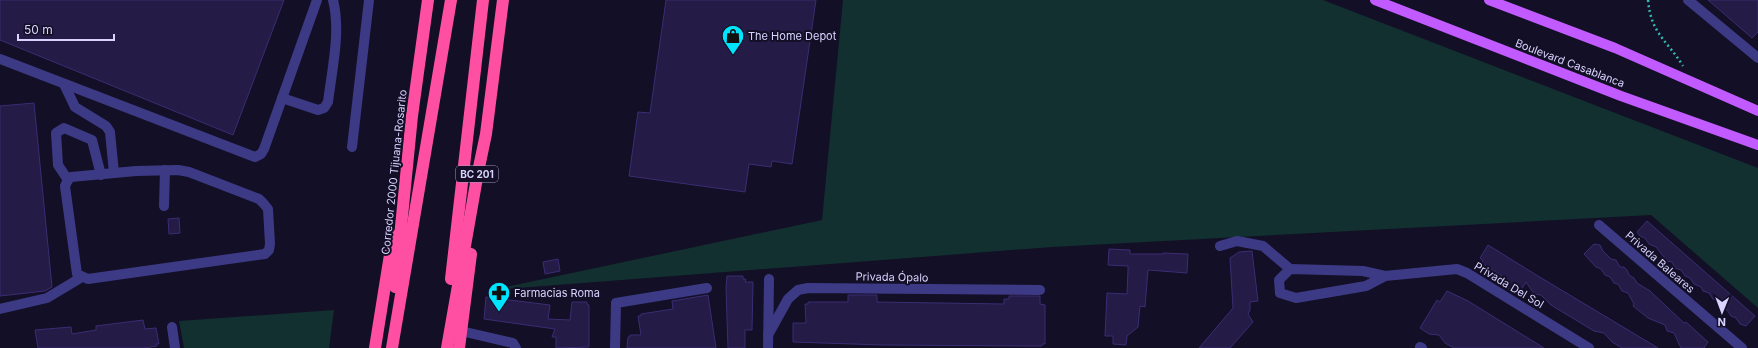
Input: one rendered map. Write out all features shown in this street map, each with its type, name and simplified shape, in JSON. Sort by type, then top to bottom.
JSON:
[{"type":"highway","name":"Corredor 2000 Tijuana-Rosarito","points":[[391,348],[412,116],[428,0]]},
{"type":"highway","points":[[391,348],[451,0]]},
{"type":"highway","points":[[444,348],[483,0]]},
{"type":"highway","name":"BC 201","points":[[447,348],[486,134],[503,0]]},
{"type":"highway","points":[[375,348],[412,116]]},
{"type":"highway","points":[[459,348],[486,134]]},
{"type":"main road","name":"Boulevard Casablanca","points":[[1375,0],[1621,96],[1758,145]]},
{"type":"main road","points":[[1489,0],[1615,48],[1758,111]]},
{"type":"street","points":[[0,59],[255,156],[261,154],[264,149],[317,0]]},
{"type":"street","points":[[282,98],[318,110],[324,108],[328,102],[336,31],[336,18],[333,0]]},
{"type":"street","points":[[352,147],[369,0]]},
{"type":"street","points":[[1688,0],[1758,58]]},
{"type":"street","points":[[64,84],[75,107],[106,126],[110,132],[114,173]]},
{"type":"street","points":[[68,180],[58,165],[56,133],[64,128],[92,140],[101,175]]},
{"type":"street","points":[[164,206],[165,170]]},
{"type":"street","points":[[165,170],[189,172],[259,199],[268,209],[269,250],[266,254],[88,279],[82,277],[77,274],[75,268],[66,186],[71,177],[114,173],[165,170]]},
{"type":"street","name":"Privada Baleares","points":[[1599,225],[1742,348]]},
{"type":"street","points":[[1220,246],[1237,241],[1263,246],[1290,269],[1363,271],[1385,276]]},
{"type":"street","points":[[1290,269],[1279,280],[1280,293],[1296,298],[1366,286],[1385,276]]},
{"type":"street","name":"Privada Del Sol","points":[[1385,276],[1444,269],[1457,269],[1467,273],[1589,348]]},
{"type":"street","points":[[0,309],[47,298],[82,277]]},
{"type":"street","points":[[768,348],[769,279]]},
{"type":"street","points":[[615,348],[616,303],[706,288]]},
{"type":"street","name":"Privada Ópalo","points":[[768,335],[788,299],[798,290],[808,288],[1040,290]]},
{"type":"street","points":[[172,327],[175,348]]},
{"type":"street","points":[[461,332],[513,343],[516,348]]},
{"type":"path","points":[[1648,0],[1650,16],[1656,30],[1678,58],[1694,84]]},
{"type":"green space","points":[[843,0],[1323,0],[1758,168],[1758,308],[1651,215],[1052,247],[492,290],[822,220]]},
{"type":"green space","points":[[334,310],[329,348],[184,348],[179,321]]},
{"type":"building","points":[[0,0],[284,0],[233,135],[0,40]]},
{"type":"building","name":"The Home Depot","points":[[666,0],[816,0],[792,164],[772,161],[771,167],[749,164],[745,192],[629,176],[638,112],[650,113]]},
{"type":"building","points":[[1708,0],[1758,0],[1758,32],[1752,38]]},
{"type":"building","points":[[34,103],[52,287],[45,291],[0,296],[0,106]]},
{"type":"building","points":[[179,218],[180,233],[169,234],[168,219]]},
{"type":"building","points":[[1647,221],[1755,316],[1746,326],[1740,324],[1727,310],[1722,308],[1718,301],[1713,299],[1709,293],[1703,291],[1701,287],[1694,284],[1681,270],[1675,268],[1672,262],[1667,261],[1656,247],[1649,244],[1645,238],[1640,236],[1637,232]]},
{"type":"building","points":[[1594,244],[1600,245],[1603,251],[1611,259],[1616,260],[1620,267],[1624,267],[1637,283],[1650,291],[1684,323],[1686,322],[1708,342],[1704,348],[1681,348],[1674,333],[1667,331],[1665,325],[1648,318],[1633,306],[1634,304],[1628,293],[1622,291],[1618,284],[1614,283],[1610,277],[1605,275],[1601,269],[1596,267],[1584,254]]},
{"type":"building","points":[[1488,245],[1658,348],[1622,348],[1612,342],[1604,333],[1594,331],[1551,305],[1541,295],[1534,294],[1526,282],[1518,295],[1498,282],[1502,276],[1481,263],[1483,261],[1480,258]]},
{"type":"building","points":[[1109,249],[1130,250],[1130,254],[1188,254],[1187,273],[1148,270],[1145,307],[1140,306],[1138,327],[1127,336],[1126,345],[1113,344],[1113,336],[1105,336],[1107,293],[1127,294],[1128,266],[1108,265]]},
{"type":"building","points":[[1252,251],[1258,301],[1250,302],[1250,310],[1248,314],[1253,322],[1230,348],[1199,348],[1233,308],[1230,258],[1239,252]]},
{"type":"building","points":[[558,259],[560,271],[545,274],[543,262]]},
{"type":"building","points":[[727,276],[743,276],[743,279],[746,279],[745,282],[753,282],[752,330],[745,330],[745,348],[728,348]]},
{"type":"building","points":[[1447,291],[1468,301],[1544,348],[1454,348],[1445,343],[1439,335],[1429,334],[1420,328],[1437,300],[1440,302]]},
{"type":"building","points":[[708,295],[716,348],[627,348],[628,337],[630,337],[630,335],[641,335],[638,316],[641,316],[641,314],[673,309],[672,301]]},
{"type":"building","points":[[848,295],[877,295],[877,302],[1004,304],[1004,299],[1009,299],[1009,296],[1040,296],[1040,304],[1045,305],[1045,344],[1042,344],[1042,346],[883,345],[793,342],[793,323],[806,323],[805,304],[808,304],[808,302],[848,302]]},
{"type":"building","points":[[486,297],[550,305],[548,319],[570,320],[572,302],[587,302],[589,305],[589,347],[556,348],[556,337],[552,337],[555,329],[484,319]]},
{"type":"building","points":[[143,320],[145,329],[156,328],[159,344],[156,344],[157,346],[144,348],[38,348],[35,330],[71,327],[72,334],[96,330],[96,326]]},
{"type":"place","name":"The Home Depot","points":[[733,56]]},
{"type":"place","name":"Farmacias Roma","points":[[499,312]]}]
